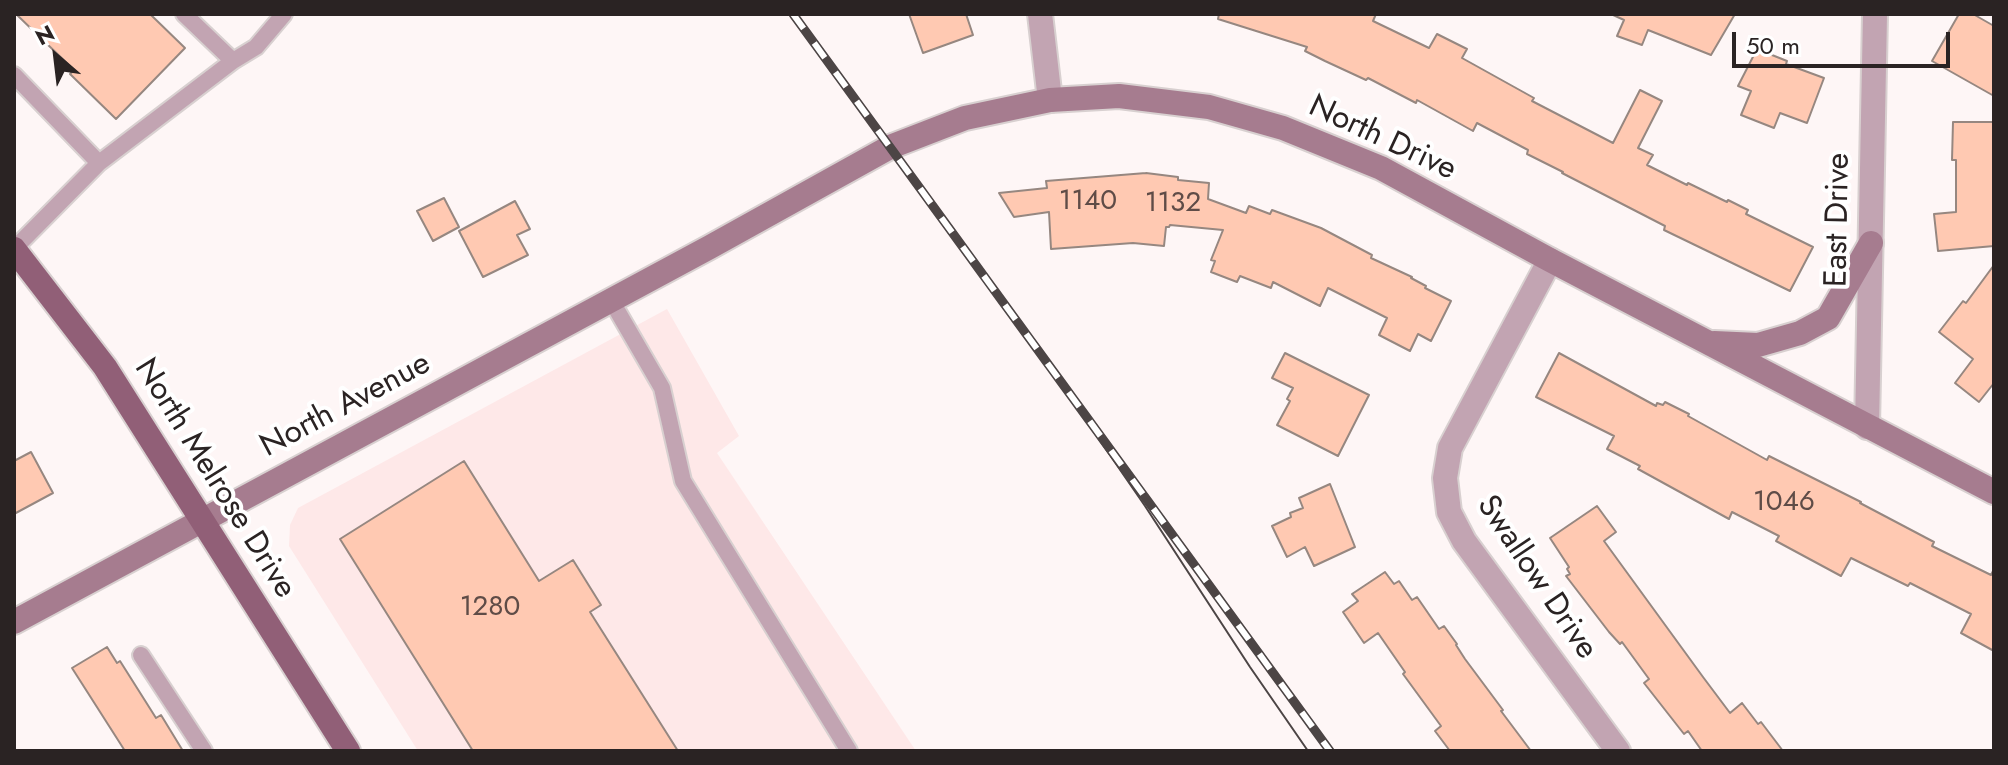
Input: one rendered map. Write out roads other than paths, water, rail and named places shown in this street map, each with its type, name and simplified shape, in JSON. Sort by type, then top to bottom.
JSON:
[{"type":"main road","name":"North Drive","points":[[710,247],[890,147],[965,118],[1050,100],[1119,96],[1209,107],[1283,128],[1381,168],[1994,492]]},
{"type":"main road","points":[[1707,342],[1758,345],[1800,333],[1828,318],[1871,243]]},
{"type":"main road","name":"North Avenue","points":[[15,618],[710,247]]},
{"type":"main road","name":"North Melrose Drive","points":[[14,249],[105,367],[348,751]]},
{"type":"street","points":[[1040,14],[1050,100]]},
{"type":"street","name":"East Drive","points":[[1867,427],[1875,14]]},
{"type":"street","name":"Swallow Drive","points":[[1550,260],[1450,448],[1445,478],[1449,512],[1464,541],[1618,751]]},
{"type":"lane","points":[[184,14],[233,61]]},
{"type":"lane","points":[[14,249],[99,163],[233,61],[256,47],[284,14]]},
{"type":"lane","points":[[14,75],[99,163]]},
{"type":"lane","points":[[611,300],[662,388],[683,481],[849,751]]},
{"type":"lane","points":[[141,655],[204,751]]},
{"type":"tram line","points":[[1030,339],[1308,751]]},
{"type":"railway","points":[[793,14],[1330,751]]}]
